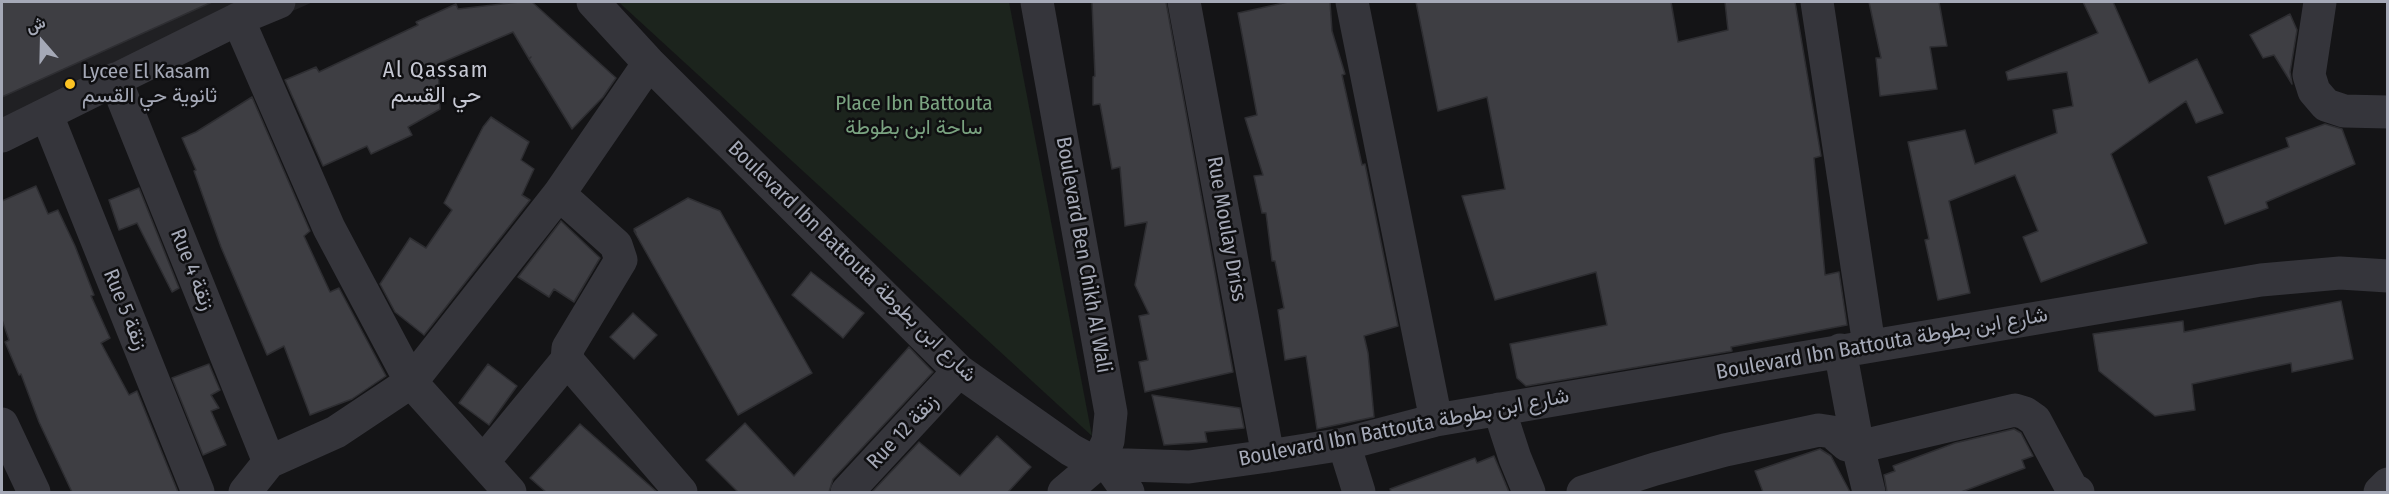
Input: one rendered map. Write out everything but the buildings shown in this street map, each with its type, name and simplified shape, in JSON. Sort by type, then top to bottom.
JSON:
[{"type":"street","points":[[2,136],[238,18],[279,2]]},
{"type":"street","name":"Boulevard Ibn Battouta شارع ابن بطوطة","points":[[593,2],[649,63],[959,371],[1071,450],[1086,479],[1189,467],[1344,444],[1436,420],[2261,280],[2340,273],[2388,276]]},
{"type":"street","name":"Boulevard Ben Chikh Al Wali","points":[[1037,2],[1111,414],[1108,441],[1086,479]]},
{"type":"street","name":"Rue Moulay Driss","points":[[1184,2],[1268,456]]},
{"type":"street","points":[[1352,2],[1436,420]]},
{"type":"street","points":[[1817,2],[1855,348],[1858,447],[1869,492]]},
{"type":"street","points":[[2320,2],[2309,75],[2314,91],[2326,105],[2344,111],[2388,112]]},
{"type":"street","points":[[238,18],[329,228],[411,382],[510,492]]},
{"type":"street","points":[[245,492],[269,462],[336,432],[411,382],[559,194],[649,63]]},
{"type":"street","name":"Rue 4 زنقة","points":[[115,79],[269,462]]},
{"type":"street","name":"Rue 5 زنقة","points":[[52,128],[198,492]]},
{"type":"street","points":[[483,462],[567,360],[568,348],[621,260],[616,245],[559,194]]},
{"type":"street","points":[[567,360],[681,492]]},
{"type":"street","name":"Rue 12 زنقة","points":[[848,492],[959,371]]},
{"type":"street","points":[[1500,409],[1515,458],[1529,492]]},
{"type":"street","points":[[1584,492],[1644,472],[1725,450],[1819,430],[1832,432],[1847,444],[1858,447],[2015,410],[2035,420],[2070,491]]},
{"type":"street","points":[[2,424],[34,492]]},
{"type":"street","points":[[1344,444],[1359,492]]},
{"type":"street","points":[[1086,479],[1128,492]]},
{"type":"street","points":[[2380,492],[2388,484]]},
{"type":"shaded area","name":"Lycee El Kasam ثانوية حي القسم","points":[[2,2],[313,2],[227,40],[2,153]]},
{"type":"green space","name":"Place Ibn Battouta ساحة ابن بطوطة","points":[[619,2],[1009,2],[1092,436],[623,6]]},
{"type":"place","name":"Lycee El Kasam ثانوية حي القسم","points":[[70,84]]},
{"type":"district","name":"Al Qassam حي القسم","points":[[436,84]]}]
